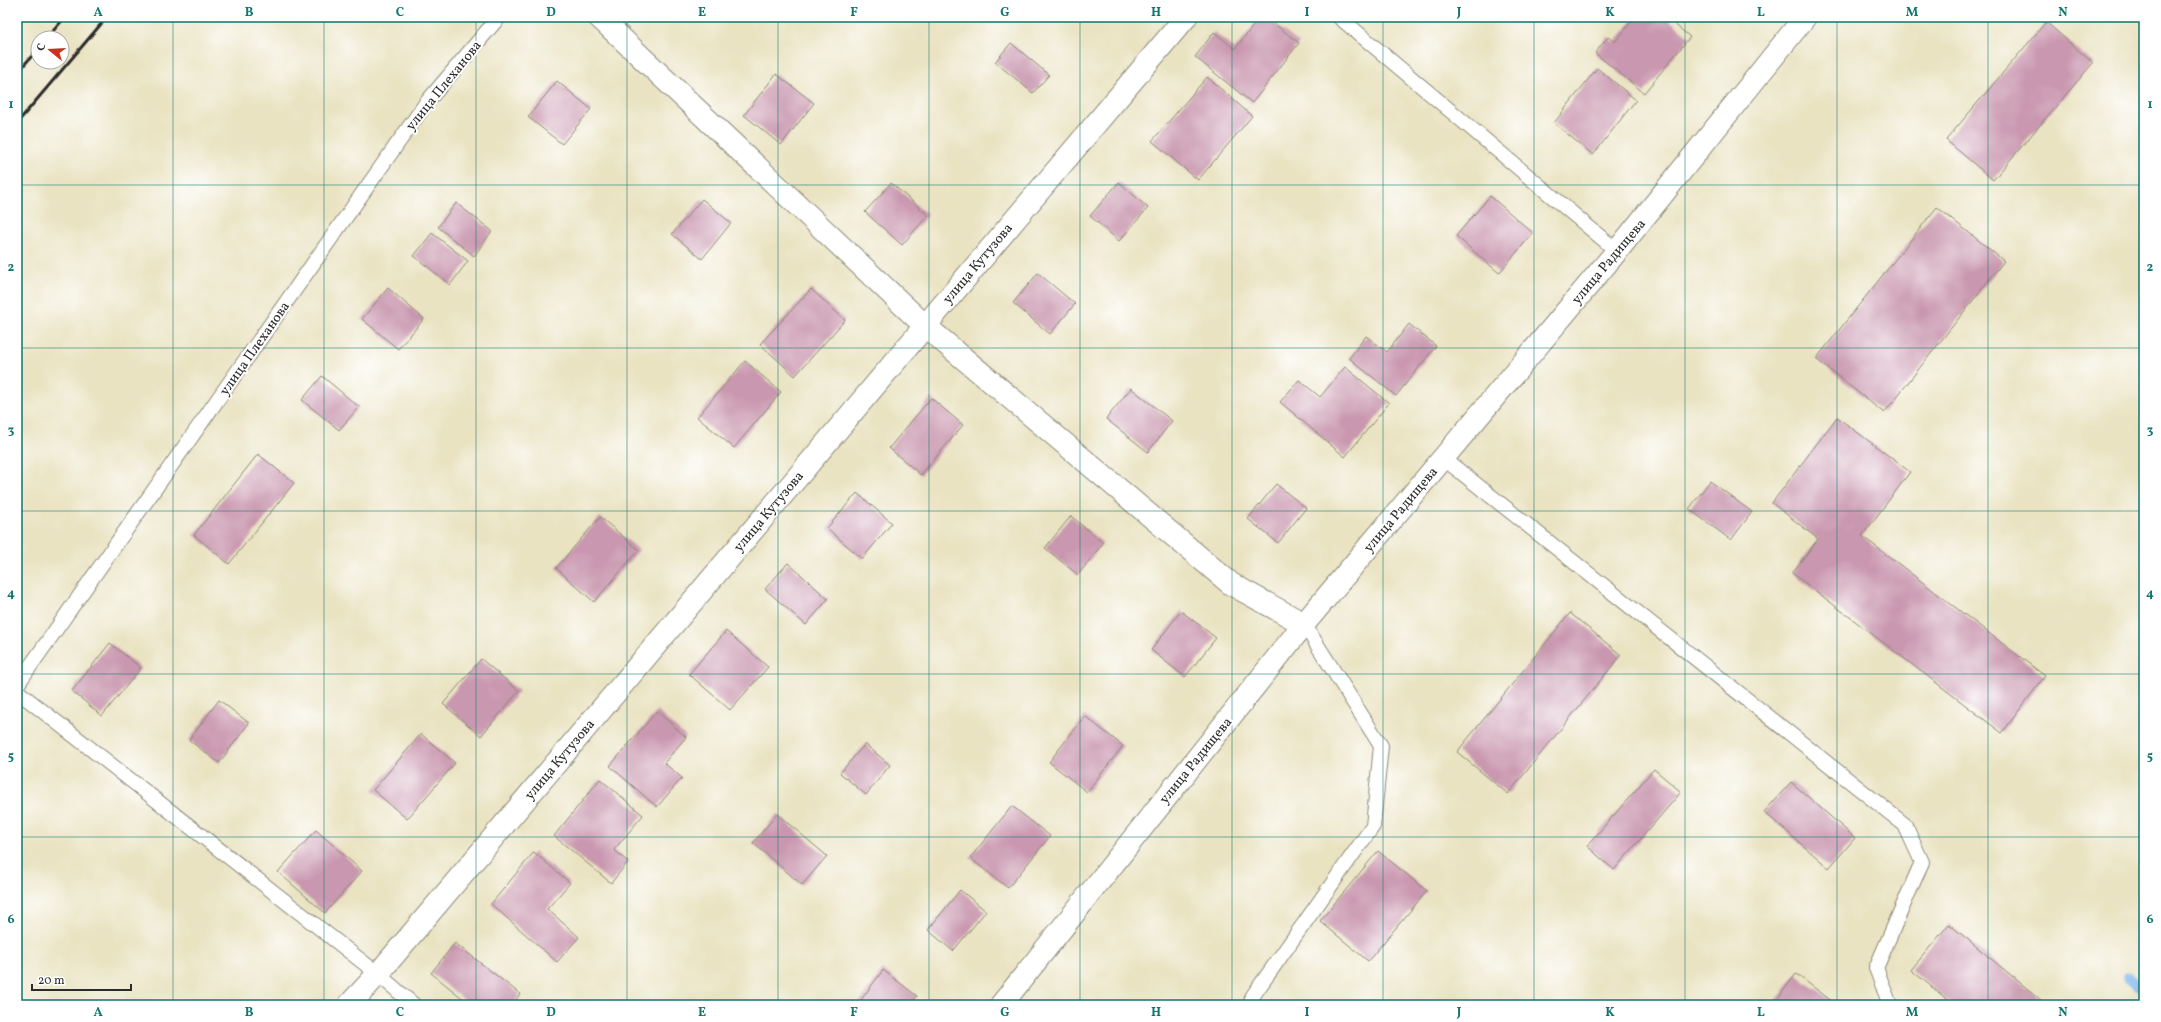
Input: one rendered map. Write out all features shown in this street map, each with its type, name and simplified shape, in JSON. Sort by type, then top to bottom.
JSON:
[{"type":"street","points":[[600,17],[924,325],[1231,584],[1304,624]]},
{"type":"street","name":"улица Кутузова","points":[[349,1005],[378,974],[924,325],[1186,17]]},
{"type":"street","name":"улица Радищева","points":[[1000,1005],[1304,624],[1617,251],[1805,17]]},
{"type":"lane","name":"улица Плеханова","points":[[17,685],[426,102],[499,17]]},
{"type":"lane","points":[[1339,17],[1617,251]]},
{"type":"lane","points":[[1443,458],[1905,825],[1922,862],[1876,968],[1890,1005]]},
{"type":"lane","points":[[1251,1005],[1252,997],[1373,826],[1381,746],[1304,624]]},
{"type":"lane","points":[[17,691],[378,974],[414,1005]]},
{"type":"building","points":[[1260,17],[1266,17],[1299,43],[1252,103],[1195,57],[1214,32],[1235,49]]},
{"type":"building","points":[[1635,17],[1666,17],[1690,37],[1644,93],[1595,53],[1608,37],[1615,42]]},
{"type":"building","points":[[2046,22],[2093,63],[1993,180],[1946,140]]},
{"type":"building","points":[[1011,43],[1049,75],[1033,93],[995,62]]},
{"type":"building","points":[[1597,68],[1636,100],[1593,155],[1554,123]]},
{"type":"building","points":[[776,74],[814,103],[781,145],[744,115]]},
{"type":"building","points":[[1207,77],[1252,116],[1198,180],[1152,141]]},
{"type":"building","points":[[557,81],[591,109],[562,144],[528,117]]},
{"type":"building","points":[[1119,182],[1148,208],[1119,241],[1090,216]]},
{"type":"building","points":[[891,183],[928,215],[902,245],[865,212]]},
{"type":"building","points":[[1490,196],[1533,233],[1499,273],[1456,236]]},
{"type":"building","points":[[702,199],[731,223],[702,259],[672,234]]},
{"type":"building","points":[[456,203],[492,231],[474,256],[438,227]]},
{"type":"building","points":[[1937,207],[2004,261],[1884,413],[1816,359]]},
{"type":"building","points":[[432,233],[468,261],[450,285],[414,256]]},
{"type":"building","points":[[1038,273],[1075,304],[1050,334],[1013,303]]},
{"type":"building","points":[[388,288],[424,319],[398,349],[362,319]]},
{"type":"building","points":[[811,289],[845,320],[795,376],[760,344]]},
{"type":"building","points":[[1409,324],[1436,346],[1396,396],[1349,358],[1366,336],[1387,352]]},
{"type":"building","points":[[745,361],[781,392],[734,448],[697,417]]},
{"type":"building","points":[[1345,367],[1389,403],[1345,457],[1280,402],[1299,380],[1320,397]]},
{"type":"building","points":[[322,376],[359,407],[339,430],[302,400]]},
{"type":"building","points":[[1131,388],[1172,421],[1148,452],[1106,419]]},
{"type":"building","points":[[931,398],[963,425],[921,475],[889,448]]},
{"type":"building","points":[[1837,417],[1910,472],[1862,536],[2045,676],[2002,733],[1792,573],[1818,539],[1772,503]]},
{"type":"building","points":[[258,454],[294,483],[229,564],[194,535]]},
{"type":"building","points":[[1710,481],[1752,512],[1731,540],[1689,509]]},
{"type":"building","points":[[1276,484],[1306,508],[1278,543],[1248,519]]},
{"type":"building","points":[[857,493],[892,523],[862,559],[827,528]]},
{"type":"building","points":[[1071,516],[1103,543],[1078,575],[1045,548]]},
{"type":"building","points":[[600,517],[639,550],[594,602],[556,568]]},
{"type":"building","points":[[788,563],[828,599],[806,625],[765,589]]},
{"type":"building","points":[[1181,611],[1216,638],[1185,677],[1151,650]]},
{"type":"building","points":[[1570,613],[1621,655],[1508,794],[1457,752]]},
{"type":"building","points":[[726,631],[768,667],[730,710],[689,674]]},
{"type":"building","points":[[110,643],[141,668],[102,716],[72,691]]},
{"type":"building","points":[[481,659],[519,691],[481,736],[443,704]]},
{"type":"building","points":[[219,700],[249,723],[219,763],[189,740]]},
{"type":"building","points":[[657,711],[686,737],[664,763],[682,778],[657,807],[610,766]]},
{"type":"building","points":[[1085,716],[1123,746],[1087,792],[1049,762]]},
{"type":"building","points":[[421,734],[455,763],[407,819],[373,790]]},
{"type":"building","points":[[865,744],[890,765],[866,795],[840,773]]},
{"type":"building","points":[[1654,769],[1681,792],[1614,870],[1587,846]]},
{"type":"building","points":[[600,779],[643,815],[614,850],[628,862],[611,883],[554,836]]},
{"type":"building","points":[[1791,782],[1855,838],[1829,868],[1764,812]]},
{"type":"building","points":[[1012,806],[1050,836],[1008,888],[970,858]]},
{"type":"building","points":[[777,814],[827,856],[802,885],[753,843]]},
{"type":"building","points":[[316,830],[362,871],[325,913],[278,872]]},
{"type":"building","points":[[1378,851],[1427,891],[1368,961],[1320,921]]},
{"type":"building","points":[[534,852],[570,883],[547,909],[579,937],[557,962],[491,904]]},
{"type":"building","points":[[960,890],[986,911],[953,951],[928,930]]},
{"type":"building","points":[[1949,924],[2041,1000],[2036,1005],[1954,1005],[1911,970]]},
{"type":"building","points":[[455,943],[520,994],[512,1005],[471,1005],[431,973]]},
{"type":"building","points":[[883,970],[917,996],[910,1005],[858,1004]]},
{"type":"building","points":[[1796,974],[1837,1005],[1773,1005]]},
{"type":"waterway","points":[[2128,977],[2144,990]]},
{"type":"railway","points":[[54,30],[65,17]]},
{"type":"railway","points":[[17,123],[107,17]]},
{"type":"railway","points":[[17,73],[30,58]]}]
